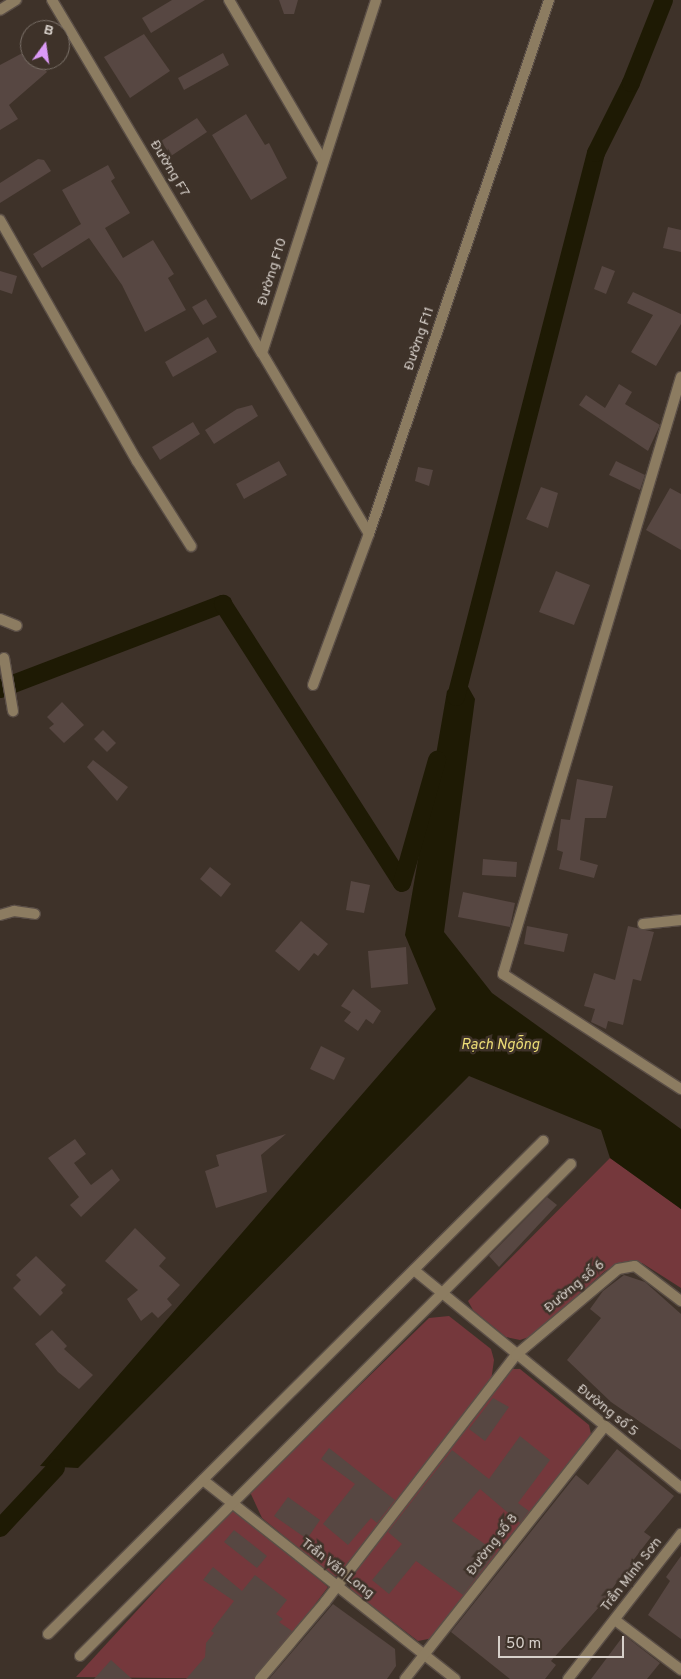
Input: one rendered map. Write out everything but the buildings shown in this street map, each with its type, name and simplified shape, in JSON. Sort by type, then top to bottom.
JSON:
[{"type":"street","points":[[0,10],[16,0]]},
{"type":"street","name":"Đường F7","points":[[52,0],[262,353]]},
{"type":"street","points":[[230,0],[322,159]]},
{"type":"street","name":"Đường F10","points":[[262,353],[322,159],[376,0]]},
{"type":"street","name":"Đường F11","points":[[313,685],[369,534],[549,0]]},
{"type":"street","points":[[0,220],[137,461],[191,546]]},
{"type":"street","points":[[262,353],[369,534]]},
{"type":"street","points":[[681,377],[503,974],[681,1089]]},
{"type":"street","points":[[0,619],[17,626]]},
{"type":"street","points":[[4,658],[13,710]]},
{"type":"street","points":[[0,915],[14,911],[35,914]]},
{"type":"street","points":[[643,924],[681,920]]},
{"type":"street","points":[[48,1634],[543,1141]]},
{"type":"street","points":[[80,1656],[571,1164]]},
{"type":"street","name":"Đường số 6","points":[[260,1679],[337,1586],[516,1355],[618,1269],[635,1266],[681,1301]]},
{"type":"street","name":"Đường số 5","points":[[414,1270],[681,1488]]},
{"type":"street","name":"Đường số 8","points":[[405,1679],[604,1427]]},
{"type":"street","name":"Trần Văn Long","points":[[203,1480],[455,1679]]},
{"type":"street","name":"Trần Minh Sơn","points":[[568,1679],[681,1534]]},
{"type":"street","points":[[615,1620],[681,1670]]},
{"type":"shaded area","points":[[610,1158],[681,1209],[681,1288],[642,1263],[623,1262],[605,1271],[532,1336],[520,1340],[506,1337],[473,1310],[468,1301]]},
{"type":"shaded area","points":[[449,1316],[491,1349],[494,1360],[491,1381],[343,1574],[334,1577],[262,1518],[250,1492],[429,1318]]},
{"type":"shaded area","points":[[511,1369],[520,1369],[589,1425],[591,1434],[433,1638],[418,1641],[351,1590],[348,1578]]},
{"type":"shaded area","points":[[232,1507],[328,1587],[259,1679],[76,1677]]},
{"type":"water","name":"Rạch Ngỗng","points":[[462,676],[475,699],[444,932],[492,993],[681,1129],[681,1209],[610,1158],[601,1130],[469,1076],[78,1468],[40,1466],[436,1009],[405,935],[447,691]]},
{"type":"waterway","points":[[456,697],[596,153],[631,83],[664,0]]},
{"type":"waterway","points":[[0,689],[223,604],[402,883],[437,760]]},
{"type":"waterway","points":[[0,1528],[56,1468]]}]
